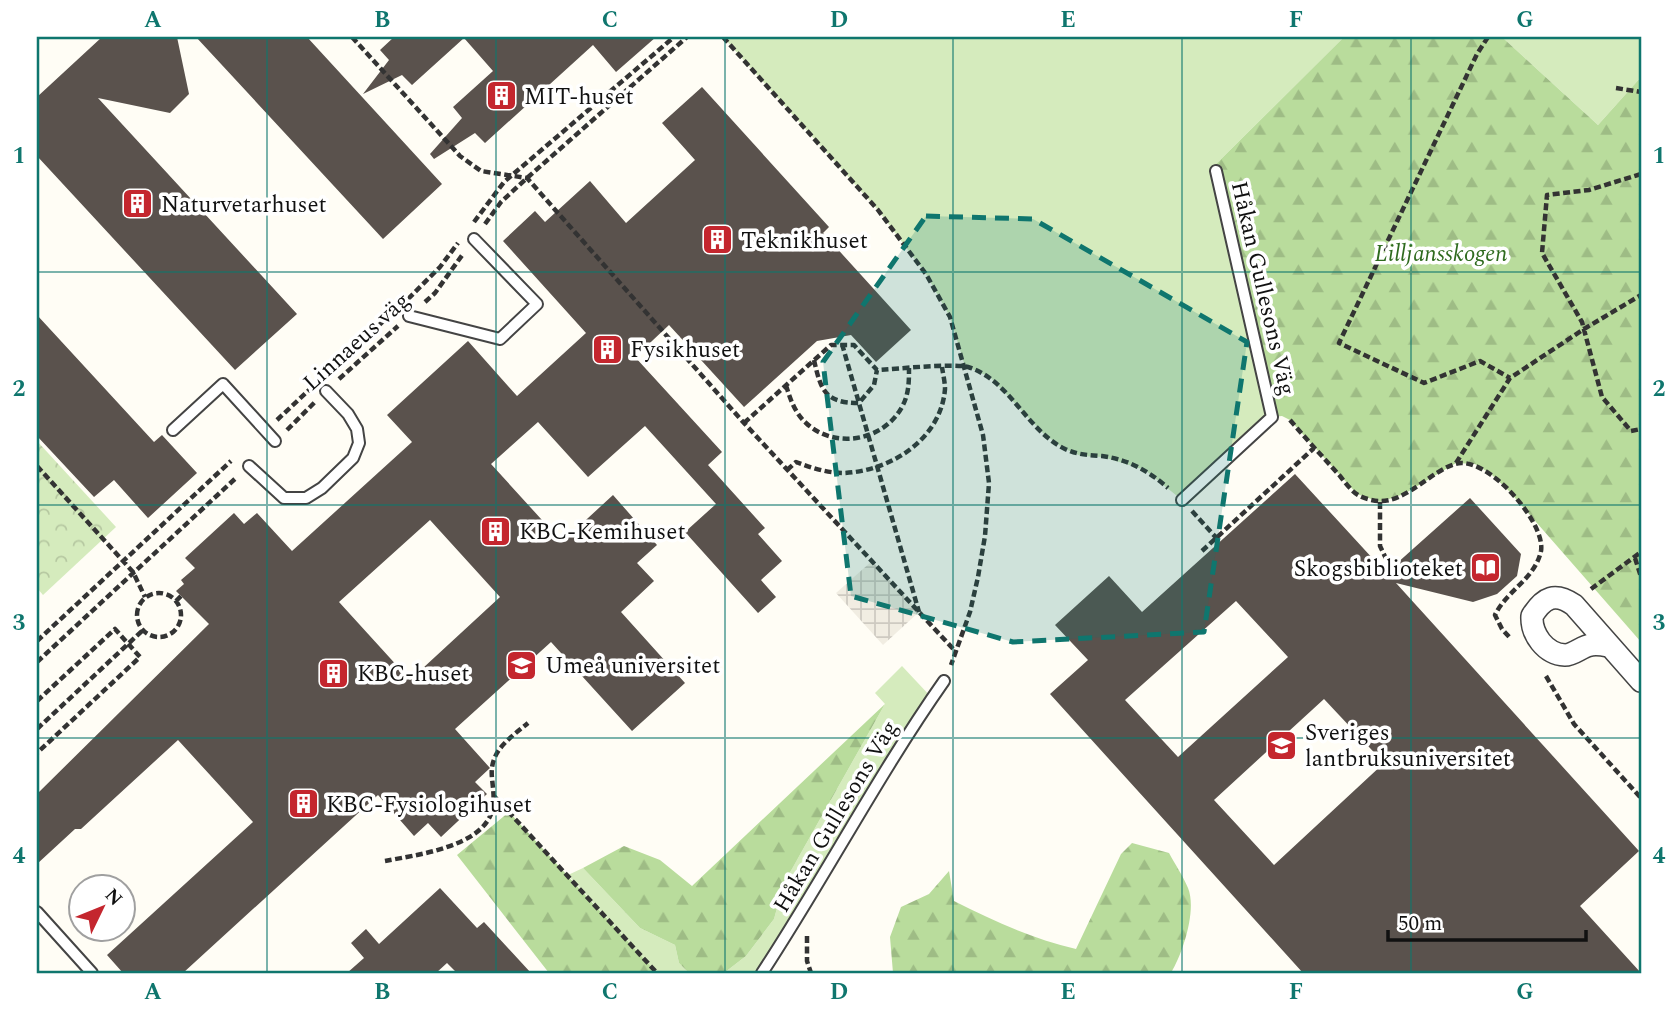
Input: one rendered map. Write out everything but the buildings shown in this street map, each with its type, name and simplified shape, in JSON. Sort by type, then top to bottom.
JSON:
[{"type":"street","points":[[1608,646],[1591,645],[1566,655],[1553,652],[1535,634],[1532,616],[1544,600],[1565,598],[1574,604],[1641,681]]},
{"type":"lane","name":"Håkan Gullesons Väg","points":[[1182,500],[1272,418],[1216,171]]},
{"type":"lane","points":[[409,316],[500,339],[537,304],[469,237]]},
{"type":"lane","points":[[173,430],[223,384],[275,442]]},
{"type":"lane","points":[[249,466],[284,499],[306,498],[322,488],[353,458],[359,443],[357,429],[348,414],[326,391]]},
{"type":"lane","name":"Håkan Gullesons Väg","points":[[762,973],[808,903],[917,720],[944,681]]},
{"type":"lane","points":[[37,912],[92,973]]},
{"type":"path","points":[[352,37],[460,156],[481,171],[527,177],[744,423],[956,652]]},
{"type":"path","points":[[472,225],[504,182],[674,37]]},
{"type":"path","name":"Linnaeus väg","points":[[275,442],[326,391],[435,293],[469,237],[501,202],[687,37]]},
{"type":"path","points":[[723,37],[878,210],[926,274],[950,317],[984,435],[989,483],[985,536],[978,577],[970,612],[944,681]]},
{"type":"path","points":[[1488,37],[1471,66],[1339,343],[1424,383],[1480,361],[1510,378]]},
{"type":"path","points":[[1616,88],[1641,92]]},
{"type":"path","points":[[1641,174],[1589,190],[1547,195],[1542,253],[1584,329],[1602,397],[1631,431],[1641,429]]},
{"type":"path","points":[[403,304],[469,237]]},
{"type":"path","points":[[1272,418],[1282,416],[1290,420],[1357,494],[1380,502],[1404,495],[1456,463],[1510,378],[1641,295]]},
{"type":"path","points":[[325,376],[393,313]]},
{"type":"path","points":[[842,344],[919,612]]},
{"type":"path","points":[[744,423],[831,345],[854,345],[877,370]]},
{"type":"path","points":[[814,360],[822,388],[830,398],[840,402],[859,403]]},
{"type":"path","points":[[877,370],[965,366],[990,377],[1044,434],[1063,448],[1081,456],[1103,457],[1145,470],[1182,500],[1218,540]]},
{"type":"path","points":[[787,470],[796,462],[820,471],[843,473],[890,464],[905,454],[929,430],[945,388],[942,367]]},
{"type":"path","points":[[786,385],[797,412],[817,431],[843,439],[868,436],[890,423],[903,405],[909,383],[909,368]]},
{"type":"path","points":[[859,403],[874,385],[877,370]]},
{"type":"path","points":[[266,430],[315,385]]},
{"type":"path","points":[[1202,551],[1218,540],[1314,447]]},
{"type":"path","points":[[37,641],[233,460]]},
{"type":"path","points":[[1456,463],[1475,464],[1491,474],[1527,512],[1538,532],[1541,548],[1535,569],[1501,602],[1495,615],[1502,629],[1520,648]]},
{"type":"path","points":[[37,466],[133,572],[145,597]]},
{"type":"path","points":[[37,662],[249,466]]},
{"type":"path","points":[[1380,502],[1380,546],[1391,569]]},
{"type":"path","points":[[1574,604],[1641,552]]},
{"type":"path","points":[[1635,558],[1641,577]]},
{"type":"path","points":[[157,593],[169,595],[176,601],[182,618],[175,631],[162,638],[148,635],[138,624],[137,609],[145,597],[157,593]]},
{"type":"path","points":[[176,601],[181,596]]},
{"type":"path","points":[[37,701],[115,629],[140,657],[37,753]]},
{"type":"path","points":[[37,729],[143,630]]},
{"type":"path","points":[[1544,673],[1574,724],[1641,798]]},
{"type":"path","points":[[385,861],[455,845],[471,836],[492,812],[494,796],[491,763],[496,752],[528,723]]},
{"type":"path","points":[[494,796],[657,973]]},
{"type":"highlighted area","points":[[926,216],[1033,219],[1247,342],[1204,632],[1013,642],[851,596],[823,362]]},
{"type":"green space","points":[[723,37],[1344,37],[1215,165],[1272,417],[1182,500],[1145,470],[1103,457],[1081,456],[1063,448],[1044,434],[990,377],[965,366],[950,317],[926,274],[878,210]]},
{"type":"green space","name":"Lilljansskogen","points":[[1344,37],[1502,37],[1598,125],[1641,77],[1641,642],[1509,491],[1491,474],[1475,464],[1456,463],[1404,494],[1380,502],[1357,494],[1290,420],[1282,416],[1272,417],[1215,165]]},
{"type":"green space","points":[[1502,37],[1641,37],[1641,77],[1598,125]]},
{"type":"green space","points":[[37,441],[116,527],[43,595],[37,588]]},
{"type":"green space","points":[[902,666],[932,698],[762,973],[724,973],[746,956],[774,919],[784,883],[885,704],[875,693]]},
{"type":"green space","points":[[885,704],[784,883],[774,919],[746,956],[724,973],[689,973],[679,963],[675,945],[640,928],[583,868],[624,846],[660,860],[692,886]]},
{"type":"green space","points":[[509,812],[657,973],[549,973],[457,855]]},
{"type":"green space","points":[[1132,843],[1169,853],[1188,888],[1190,919],[1180,954],[1171,973],[893,973],[890,937],[901,907],[929,894],[949,871],[954,901],[1014,929],[1076,949],[1121,854]]},
{"type":"green space","points":[[583,868],[640,928],[675,945],[679,963],[689,973],[657,973],[568,875]]},
{"type":"shaded area","points":[[872,561],[919,612],[883,645],[836,593]]},
{"type":"place","name":"MIT-huset","points":[[501,96]]},
{"type":"place","name":"Naturvetarhuset","points":[[138,204]]},
{"type":"place","name":"Teknikhuset","points":[[718,240]]},
{"type":"place","name":"Fysikhuset","points":[[607,349]]},
{"type":"place","name":"KBC-Kemihuset","points":[[496,531]]},
{"type":"place","name":"Skogsbiblioteket","points":[[1486,568]]},
{"type":"place","name":"Umeå universitet","points":[[522,665]]},
{"type":"place","name":"KBC-huset","points":[[334,673]]},
{"type":"place","name":"Sveriges lantbruksuniversitet","points":[[1282,745]]},
{"type":"place","name":"KBC-Fysiologihuset","points":[[303,804]]}]
